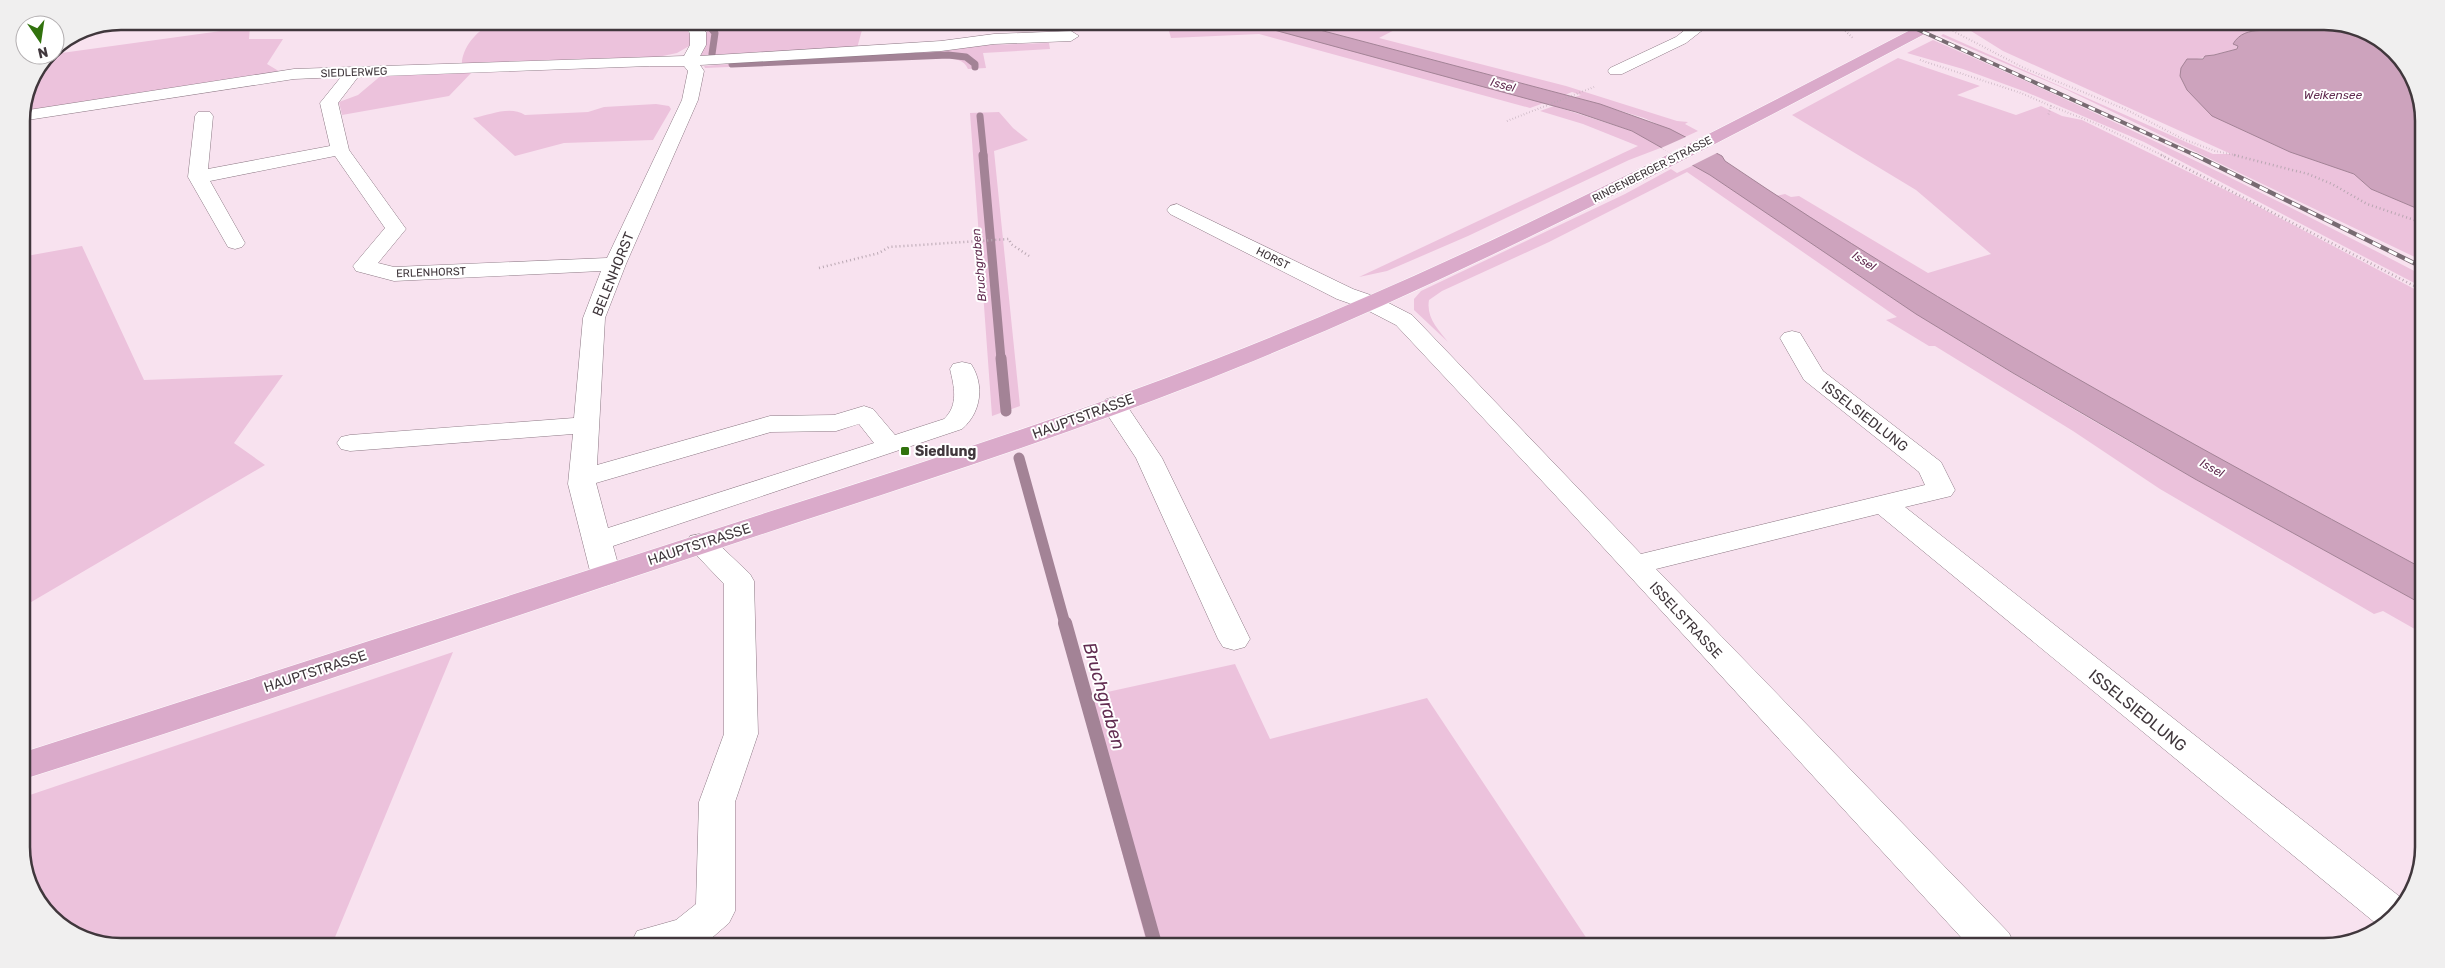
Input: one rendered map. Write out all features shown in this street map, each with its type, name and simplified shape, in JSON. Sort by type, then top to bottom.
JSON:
[{"type":"main road","name":"RINGENBERGER STRASSE","points":[[1371,303],[1524,232],[1663,164],[1921,30]]},
{"type":"main road","name":"HAUPTSTRASSE","points":[[30,764],[1044,431],[1225,364],[1371,303]]},
{"type":"street","points":[[689,61],[698,45],[698,32],[696,30]]},
{"type":"street","points":[[1616,71],[1681,40],[1692,30]]},
{"type":"street","name":"SIEDLERWEG","points":[[31,115],[294,74],[689,61],[941,46],[994,39],[1071,36]]},
{"type":"street","name":"BELENHORST","points":[[606,575],[582,484],[594,318],[614,264],[690,100],[696,71],[689,61]]},
{"type":"street","name":"ERLENHORST","points":[[353,72],[329,103],[340,150],[396,229],[364,266],[394,274],[614,264]]},
{"type":"street","points":[[204,116],[198,177],[235,243]]},
{"type":"street","points":[[198,177],[340,150]]},
{"type":"street","name":"HORST","points":[[1177,210],[1344,294],[1371,303]]},
{"type":"street","name":"ISSELSTRASSE","points":[[1371,303],[1404,320],[1986,938]]},
{"type":"street","name":"ISSELSIEDLUNG","points":[[1635,565],[1942,490],[1931,468],[1813,375],[1792,338]]},
{"type":"street","points":[[596,542],[953,424],[962,416],[968,393],[962,369]]},
{"type":"street","points":[[1114,405],[1149,458],[1234,639]]},
{"type":"street","points":[[582,478],[770,424],[836,423],[864,414],[890,446]]},
{"type":"street","points":[[350,443],[586,425]]},
{"type":"street","name":"ISSELSIEDLUNG","points":[[1883,504],[2389,910]]},
{"type":"street","points":[[674,938],[687,935],[715,911],[716,802],[741,734],[739,581],[700,543]]},
{"type":"path","points":[[1951,30],[2024,68],[2126,110],[2182,139],[2215,150],[2308,174],[2332,184],[2367,204],[2415,220]]},
{"type":"path","points":[[1881,50],[1968,75],[2097,124],[2200,174],[2415,286]]},
{"type":"path","points":[[1507,121],[1577,93]]},
{"type":"path","points":[[2048,116],[2051,106]]},
{"type":"path","points":[[819,268],[880,253],[889,247],[977,240],[1011,240],[1011,244],[1029,256]]},
{"type":"shaded area","points":[[228,30],[250,30],[249,39],[283,39],[267,64],[282,73],[31,112],[33,97],[45,70],[49,65],[65,65],[65,53]]},
{"type":"shaded area","points":[[688,30],[691,45],[677,53],[653,58],[462,65],[462,59],[467,47],[480,31]]},
{"type":"shaded area","points":[[706,30],[862,30],[857,48],[705,58],[701,56]]},
{"type":"shaded area","points":[[1169,30],[1274,30],[1544,103],[1530,108],[1259,34],[1171,38]]},
{"type":"shaded area","points":[[1320,30],[1394,30],[1379,38],[1566,86],[1677,121],[1688,122],[1685,124],[1698,131],[1685,137],[1644,118],[1575,97],[1581,95],[1572,92],[1565,95]]},
{"type":"shaded area","points":[[1969,30],[2264,30],[2237,49],[2197,59],[2180,76],[2187,89],[2212,116],[2354,174],[2371,189],[2415,208],[2415,257],[2063,88],[1941,36],[1943,34],[2213,154],[2231,154],[2003,51]]},
{"type":"shaded area","points":[[1933,40],[1995,67],[2180,153],[2415,271],[2415,283],[2144,142],[2026,92],[1963,69],[1907,53]]},
{"type":"shaded area","points":[[1049,43],[1050,49],[983,53],[986,68],[968,69],[962,61],[945,58],[705,68],[704,66],[954,46]]},
{"type":"shaded area","points":[[1898,58],[1980,86],[1957,95],[2016,115],[2041,106],[2062,116],[2082,120],[2248,201],[2415,289],[2415,564],[2186,440],[2012,342],[1910,281],[1775,196],[1785,194],[1791,197],[1799,196],[1928,273],[1991,254],[1916,190],[1792,115]]},
{"type":"shaded area","points":[[474,70],[449,96],[342,115],[339,102],[358,95],[383,74]]},
{"type":"shaded area","points":[[656,104],[669,106],[671,109],[653,140],[564,143],[515,156],[473,118],[506,111],[519,112],[525,115],[588,112],[604,107]]},
{"type":"shaded area","points":[[1554,106],[1632,131],[1663,147],[1629,160],[1468,236],[1387,271],[1359,277],[1638,146],[1583,124],[1540,111]]},
{"type":"shaded area","points":[[999,112],[1013,128],[1028,140],[994,151],[1020,406],[992,416],[970,113]]},
{"type":"shaded area","points":[[1694,165],[1917,314],[1978,352],[2166,463],[2415,600],[2415,629],[2383,611],[2374,614],[2160,489],[2073,431],[1935,346],[1929,346],[1886,320],[1897,317],[1687,172],[1549,242],[1442,291],[1429,300],[1431,318],[1448,342],[1414,310],[1414,299],[1421,291],[1625,194],[1671,169],[1677,173]]},
{"type":"shaded area","points":[[82,246],[144,380],[283,375],[234,443],[265,465],[30,603],[30,255]]},
{"type":"shaded area","points":[[453,652],[335,938],[121,938],[103,936],[81,929],[70,923],[53,907],[42,893],[37,882],[30,853],[30,795]]},
{"type":"shaded area","points":[[1235,664],[1270,739],[1427,698],[1586,938],[1145,938],[1080,698]]},
{"type":"water","name":"Issel","points":[[1274,30],[1320,30],[1600,104],[1670,129],[1722,156],[1725,161],[1809,217],[1894,270],[2068,373],[2155,423],[2415,564],[2415,600],[2195,479],[2013,373],[1916,314],[1710,175],[1632,131],[1576,112]]},
{"type":"water","name":"Weikensee","points":[[2324,30],[2348,33],[2370,42],[2388,57],[2403,75],[2413,103],[2415,115],[2415,208],[2371,189],[2354,174],[2290,152],[2212,116],[2187,90],[2180,76],[2181,68],[2187,59],[2203,59],[2205,56],[2237,49],[2238,46],[2233,44],[2238,37],[2252,31]]},
{"type":"pier","points":[[1688,136],[1719,152],[1691,166],[1661,148]]},
{"type":"waterway","name":"Bruchgraben","points":[[712,54],[715,33],[713,30]]},
{"type":"waterway","name":"Bruchgraben","points":[[732,64],[948,55],[966,57],[975,64],[975,67]]},
{"type":"waterway","name":"Bruchgraben","points":[[980,116],[984,156]]},
{"type":"waterway","name":"Bruchgraben","points":[[983,155],[1001,359]]},
{"type":"waterway","name":"Bruchgraben","points":[[1001,358],[1006,411]]},
{"type":"waterway","name":"Bruchgraben","points":[[1019,458],[1065,624]]},
{"type":"waterway","name":"Bruchgraben","points":[[1065,623],[1153,938]]},
{"type":"railway","points":[[1919,30],[2197,156]]},
{"type":"railway","points":[[2195,155],[2415,264]]},
{"type":"place","name":"Siedlung","points":[[905,451]]}]
